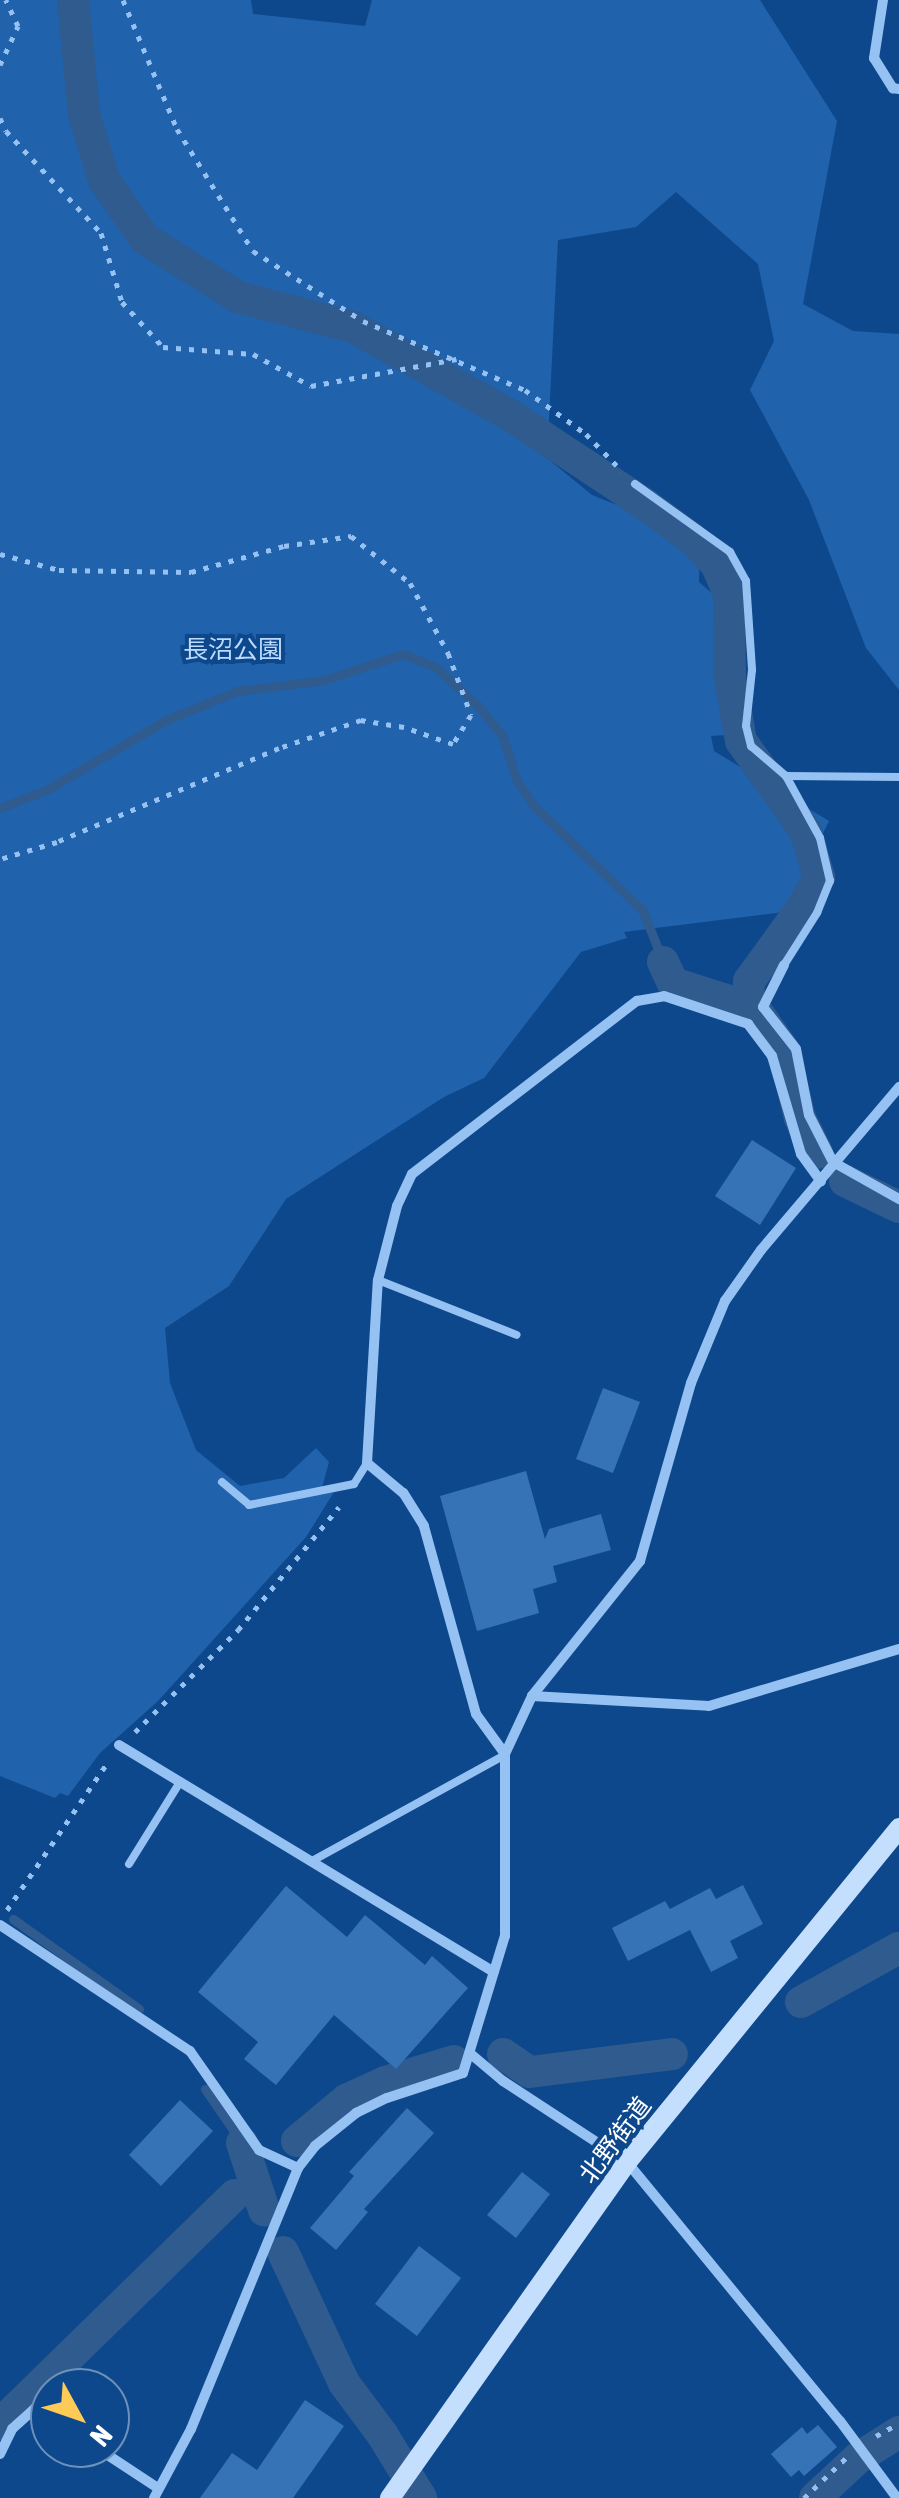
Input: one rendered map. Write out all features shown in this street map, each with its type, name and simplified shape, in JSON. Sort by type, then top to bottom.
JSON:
[{"type":"main road","name":"北野街道","points":[[390,2498],[627,2162],[899,1828]]},
{"type":"street","points":[[882,0],[874,58],[893,88],[899,89]]},
{"type":"street","points":[[784,964],[763,1006],[796,1049],[809,1115],[833,1162],[899,1199]]},
{"type":"street","points":[[505,1754],[476,1714],[424,1526],[403,1493],[367,1463],[378,1280],[397,1206],[412,1174],[636,1002],[664,996],[748,1024],[772,1056],[800,1154],[821,1182]]},
{"type":"street","points":[[123,2468],[156,2493],[198,2412],[298,2168],[315,2146],[356,2113],[387,2098],[463,2073],[472,2055],[505,1936],[505,1754],[532,1696],[640,1561],[691,1382],[724,1301],[761,1250],[899,1087]]},
{"type":"street","points":[[532,1696],[709,1706],[899,1649]]},
{"type":"street","points":[[119,1745],[494,1972]]},
{"type":"street","points":[[0,1923],[190,2051],[260,2150],[298,2168]]},
{"type":"street","points":[[472,2055],[503,2081],[627,2162],[817,2392],[897,2498]]},
{"type":"street","points":[[0,2454],[12,2429],[30,2413]]},
{"type":"lane","points":[[635,484],[730,552],[746,581],[752,670],[746,726],[751,746],[786,776],[820,838],[830,881],[817,913],[784,964]]},
{"type":"lane","points":[[786,776],[899,777]]},
{"type":"lane","points":[[378,1280],[518,1336]]},
{"type":"lane","points":[[222,1482],[248,1505],[354,1484],[367,1463]]},
{"type":"lane","points":[[312,1861],[505,1754]]},
{"type":"lane","points":[[130,1864],[180,1782]]},
{"type":"path","points":[[0,64],[18,26],[6,0]]},
{"type":"path","points":[[123,0],[177,129],[231,222],[253,251],[363,321],[525,390],[586,434],[635,484]]},
{"type":"path","points":[[0,118],[6,131],[101,233],[122,302],[163,347],[252,354],[311,386],[457,360]]},
{"type":"path","points":[[0,554],[59,570],[191,572],[284,546],[351,536],[410,584],[448,653],[472,715],[453,744],[404,727],[361,720],[279,748],[58,842],[0,859]]},
{"type":"path","points":[[0,1923],[119,1745],[162,1710],[238,1630],[324,1528],[354,1484]]},
{"type":"green space","name":"長沼公園","points":[[0,0],[251,0],[253,14],[365,26],[372,0],[760,0],[837,121],[803,304],[853,331],[899,334],[899,690],[866,648],[809,500],[750,390],[774,341],[758,264],[676,192],[636,227],[558,240],[547,458],[592,495],[700,538],[699,582],[714,595],[726,735],[711,736],[714,751],[829,821],[784,912],[624,932],[627,938],[581,952],[484,1078],[444,1097],[286,1199],[229,1286],[165,1328],[170,1383],[196,1450],[240,1486],[284,1478],[316,1448],[329,1462],[320,1495],[334,1492],[306,1537],[158,1701],[100,1753],[68,1796],[60,1793],[55,1798],[0,1776]]},
{"type":"building","points":[[752,1140],[796,1168],[760,1225],[715,1196]]},
{"type":"building","points":[[603,1388],[640,1402],[613,1473],[576,1459]]},
{"type":"building","points":[[526,1471],[545,1539],[549,1529],[601,1514],[611,1550],[553,1566],[557,1582],[533,1589],[539,1613],[477,1631],[440,1496]]},
{"type":"building","points":[[743,1885],[763,1924],[730,1941],[738,1958],[711,1972],[690,1930],[628,1961],[612,1928],[665,1901],[670,1909],[710,1888],[716,1899]]},
{"type":"building","points":[[286,1886],[347,1937],[365,1915],[425,1965],[432,1956],[468,1988],[396,2069],[334,2015],[276,2085],[244,2059],[258,2042],[198,1992]]},
{"type":"building","points":[[180,2100],[213,2131],[161,2186],[129,2155]]},
{"type":"building","points":[[407,2108],[434,2133],[364,2209],[368,2212],[336,2250],[310,2228],[354,2176],[349,2172]]},
{"type":"building","points":[[522,2172],[550,2194],[516,2238],[487,2215]]},
{"type":"building","points":[[419,2246],[461,2278],[417,2336],[375,2304]]},
{"type":"building","points":[[305,2400],[344,2426],[293,2498],[200,2498],[232,2453],[257,2470]]},
{"type":"building","points":[[818,2425],[837,2447],[804,2476],[799,2470],[791,2477],[771,2454],[802,2427],[807,2434]]},
{"type":"waterway","points":[[73,0],[84,114],[104,180],[145,239],[238,297],[353,327],[510,415],[646,505],[692,539],[716,564],[729,593],[730,678],[741,741],[805,830],[819,877],[749,981],[748,1007]]},
{"type":"waterway","points":[[0,808],[48,789],[166,720],[237,691],[324,680],[403,654],[437,668],[479,707],[503,737],[516,779],[535,807],[643,911],[663,962]]},
{"type":"waterway","points":[[663,962],[673,983],[748,1007],[760,1016],[783,1049],[800,1118],[817,1153]]},
{"type":"waterway","points":[[845,1181],[899,1207]]},
{"type":"waterway","points":[[13,1919],[139,2009]]},
{"type":"waterway","points":[[801,2002],[899,1948]]},
{"type":"waterway","points":[[503,2054],[530,2072],[672,2054]]},
{"type":"waterway","points":[[297,2141],[346,2100],[385,2082],[454,2061]]},
{"type":"waterway","points":[[205,2089],[242,2143]]},
{"type":"waterway","points":[[242,2143],[264,2210]]},
{"type":"waterway","points":[[0,2424],[235,2195]]},
{"type":"waterway","points":[[283,2252],[344,2383],[382,2434],[421,2498]]},
{"type":"waterway","points":[[815,2498],[858,2458],[899,2432]]}]
